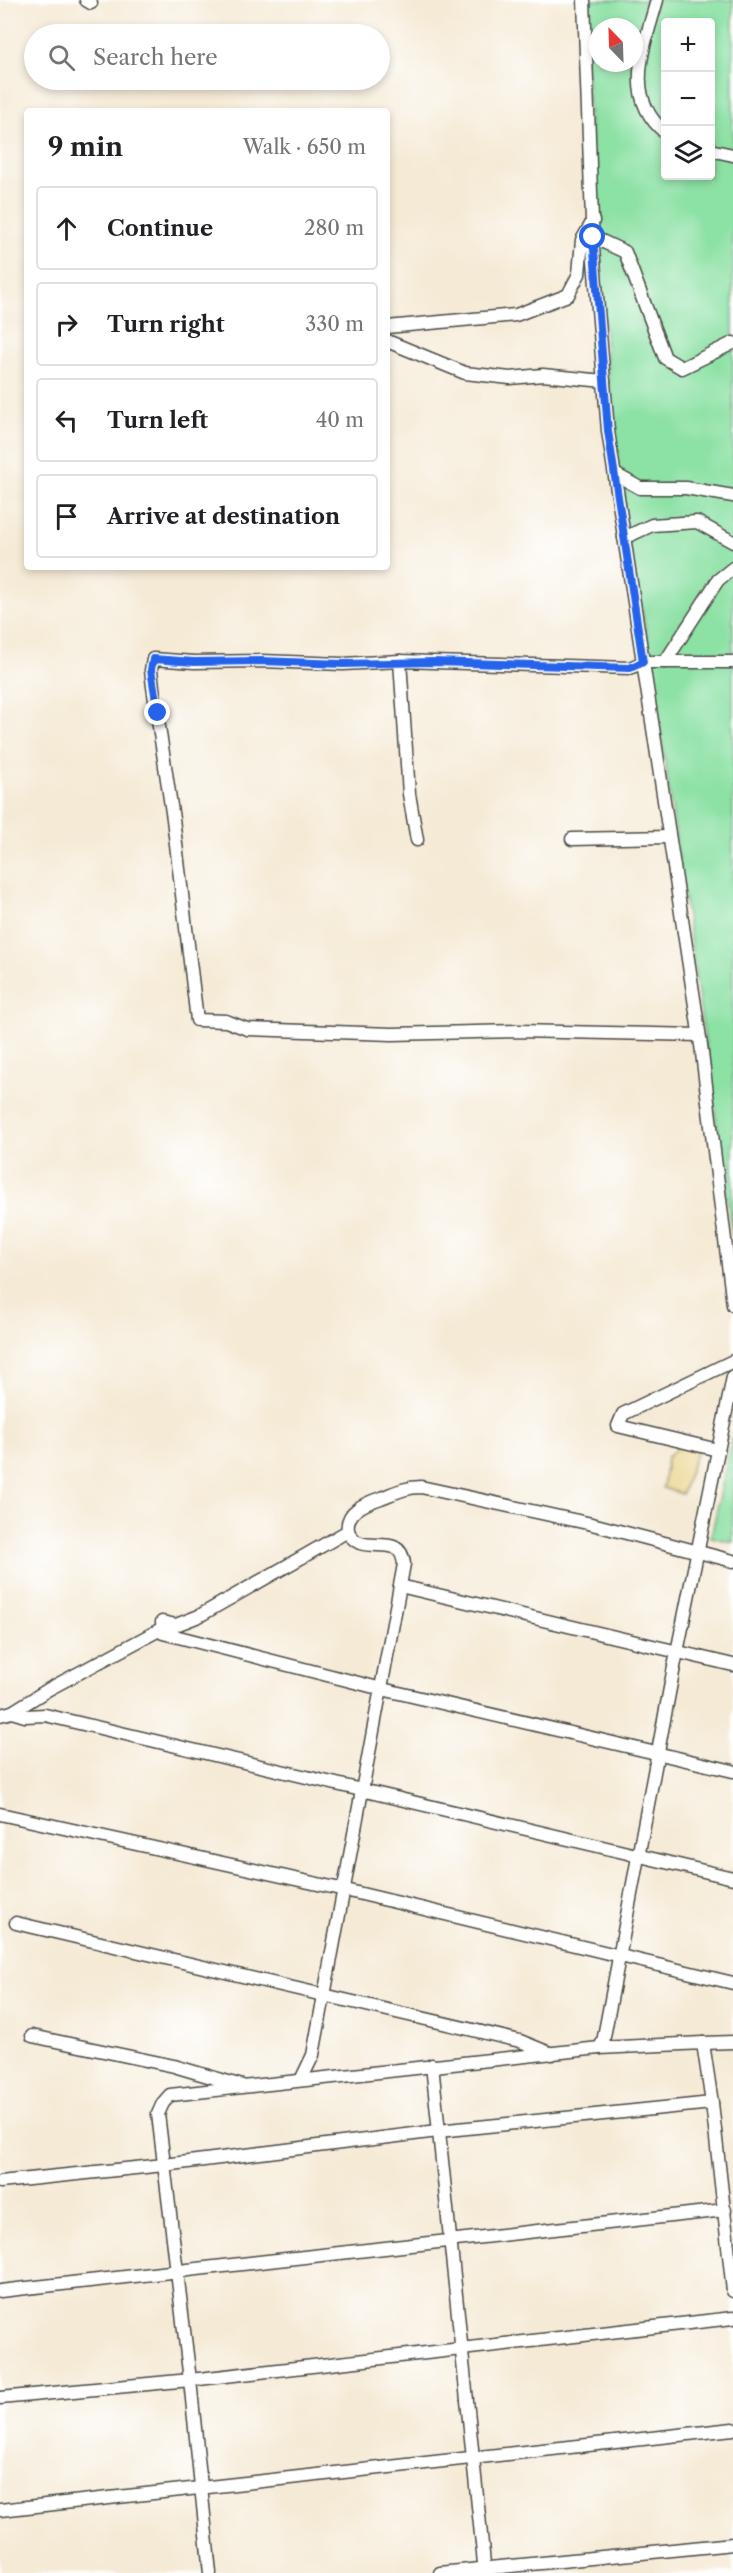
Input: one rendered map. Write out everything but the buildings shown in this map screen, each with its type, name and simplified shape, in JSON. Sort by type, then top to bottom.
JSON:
[{"type":"street","points":[[584,0],[593,237],[604,381],[624,538],[699,1035],[733,1305]]},
{"type":"street","points":[[657,0],[638,73],[640,92],[655,124],[661,128]]},
{"type":"street","points":[[715,151],[733,155]]},
{"type":"street","points":[[390,327],[516,315],[568,295],[579,274],[582,240],[593,221]]},
{"type":"street","points":[[593,237],[625,252],[665,358],[682,368],[733,343]]},
{"type":"street","points":[[390,342],[465,374],[510,378],[543,375],[604,381]]},
{"type":"street","points":[[615,474],[640,488],[686,488],[733,496]]},
{"type":"street","points":[[624,538],[652,525],[697,522],[733,542]]},
{"type":"street","points":[[665,662],[718,580],[733,568]]},
{"type":"street","points":[[699,1035],[517,1031],[392,1034],[312,1029],[247,1029],[226,1021],[197,1020],[173,819],[151,670],[153,659],[194,662],[261,661],[343,664],[400,661],[630,668],[643,662],[733,662]]},
{"type":"street","points":[[400,661],[409,794],[417,840]]},
{"type":"street","points":[[572,839],[669,837]]},
{"type":"street","points":[[718,1450],[618,1426],[623,1414],[733,1361]]},
{"type":"street","points":[[599,2048],[603,2042],[621,1955],[733,1377]]},
{"type":"street","points":[[301,2080],[313,2055],[405,1564],[400,1551],[388,1544],[361,1543],[353,1539],[348,1532],[349,1519],[353,1512],[365,1504],[409,1487],[421,1487],[592,1524],[733,1561]]},
{"type":"street","points":[[348,1532],[199,1616],[176,1624],[162,1622],[161,1629],[167,1636],[733,1771]]},
{"type":"street","points":[[400,1586],[733,1665]]},
{"type":"street","points":[[6,1713],[98,1661],[161,1629]]},
{"type":"street","points":[[6,1713],[25,1716],[45,1715],[733,1878]]},
{"type":"street","points":[[0,1814],[345,1890],[733,1983]]},
{"type":"street","points":[[16,1923],[520,2041],[553,2055]]},
{"type":"street","points":[[32,2036],[174,2066],[246,2087]]},
{"type":"street","points":[[210,2573],[190,2380],[158,2114],[162,2103],[170,2095],[432,2065],[553,2055],[599,2048],[733,2042]]},
{"type":"street","points":[[703,2043],[733,2291]]},
{"type":"street","points":[[432,2065],[485,2571]]},
{"type":"street","points":[[0,2182],[164,2165],[438,2131],[712,2103]]},
{"type":"street","points":[[0,2291],[725,2210]]},
{"type":"street","points":[[0,2398],[190,2380],[733,2318]]},
{"type":"street","points":[[0,2510],[733,2429]]},
{"type":"street","points":[[440,2573],[485,2571],[733,2544]]},
{"type":"green space","points":[[581,0],[733,0],[733,1239],[647,636],[615,474]]},
{"type":"green space","points":[[733,1434],[733,1542],[711,1537]]},
{"type":"sand","points":[[680,1444],[697,1450],[682,1494],[663,1488],[667,1458]]},
{"type":"route","points":[[158,713],[151,670],[153,659],[194,662],[261,661],[343,664],[400,661],[630,668],[643,662],[608,431],[593,237]]}]
